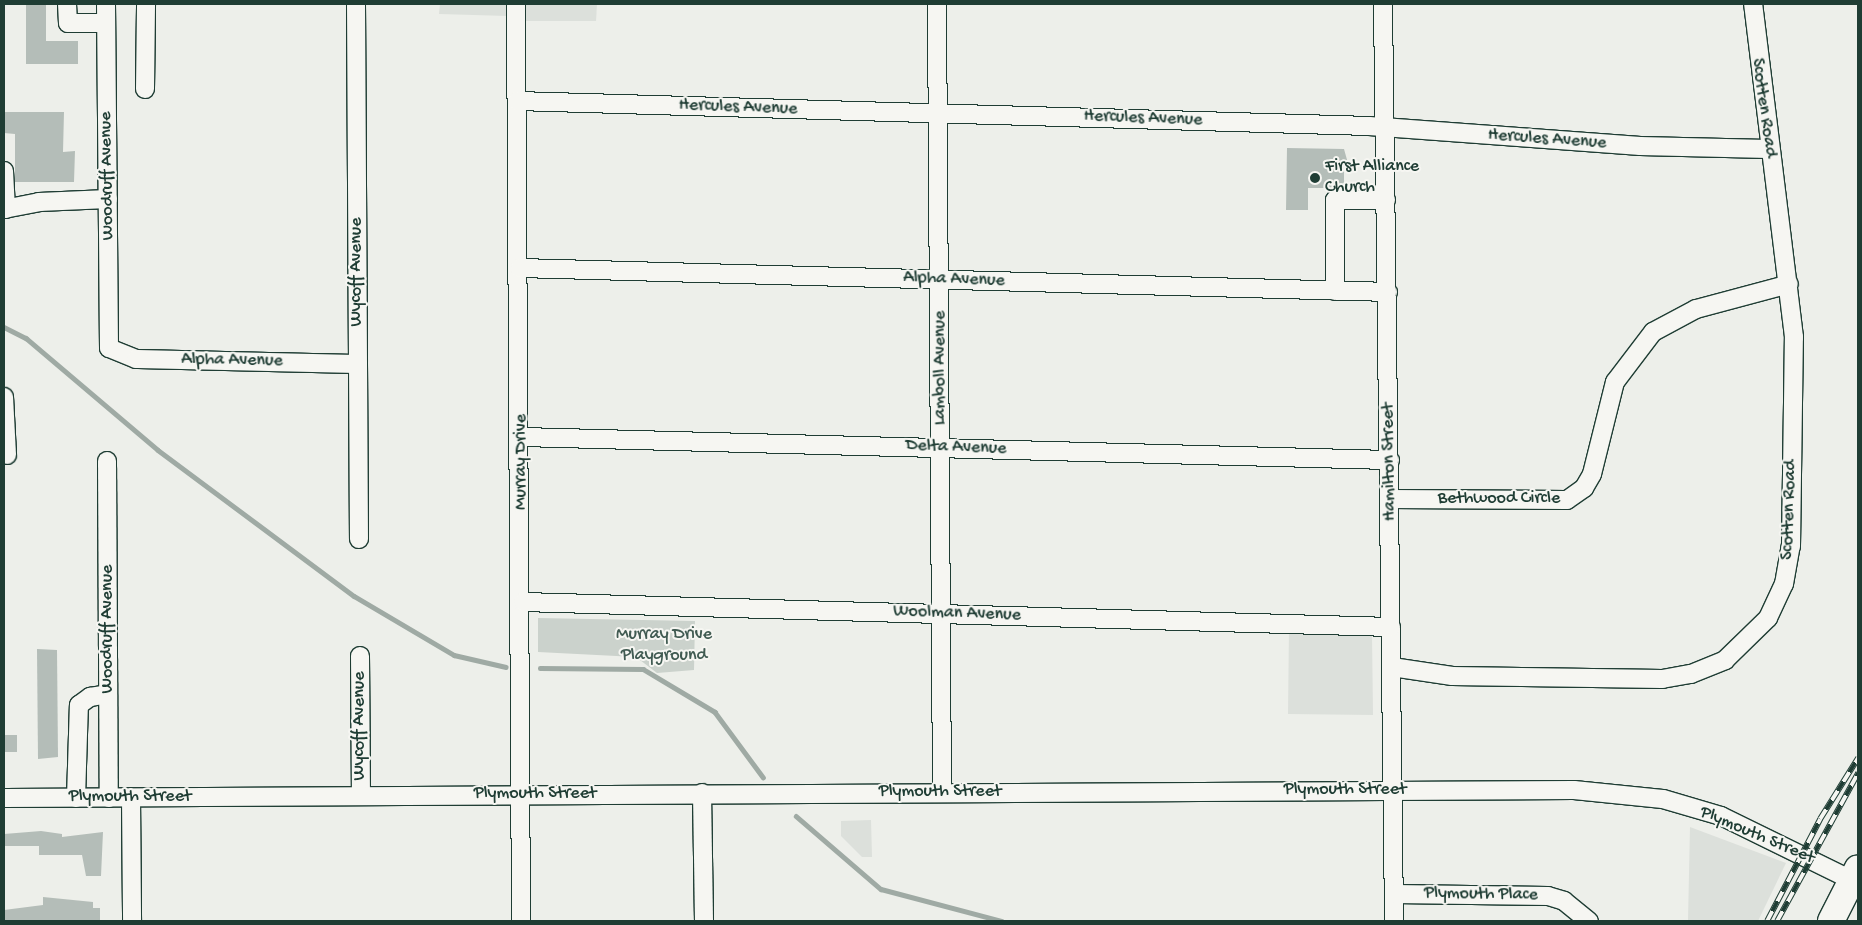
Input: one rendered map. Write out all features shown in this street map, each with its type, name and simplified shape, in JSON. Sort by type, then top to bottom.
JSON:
[{"type":"highway","points":[[1831,921],[1856,876]]},
{"type":"street","points":[[67,4],[68,23],[106,23]]},
{"type":"street","name":"Woodruff Avenue","points":[[106,4],[110,348]]},
{"type":"street","points":[[145,89],[146,4]]},
{"type":"street","name":"Wycoff Avenue","points":[[356,4],[359,539]]},
{"type":"street","name":"Murray Drive","points":[[516,4],[523,602],[521,921]]},
{"type":"street","name":"Lamboll Avenue","points":[[937,4],[942,792]]},
{"type":"street","name":"Hamilton Street","points":[[1383,4],[1394,790],[1394,921]]},
{"type":"street","name":"Scotten Road","points":[[1392,667],[1452,676],[1662,679],[1712,666],[1753,637],[1782,591],[1792,546],[1794,337],[1789,284],[1768,149],[1753,4]]},
{"type":"street","name":"Hercules Avenue","points":[[517,101],[1385,127],[1621,145],[1768,149]]},
{"type":"street","points":[[4,171],[5,209],[40,202],[108,199]]},
{"type":"street","points":[[1334,291],[1334,200],[1386,200]]},
{"type":"street","name":"Alpha Avenue","points":[[520,268],[1388,292]]},
{"type":"street","name":"Bethwood Circle","points":[[1390,499],[1567,500],[1584,488],[1592,474],[1615,382],[1653,332],[1696,309],[1789,284]]},
{"type":"street","name":"Alpha Avenue","points":[[110,348],[136,359],[358,364]]},
{"type":"street","points":[[4,397],[7,455]]},
{"type":"street","name":"Delta Avenue","points":[[522,436],[1390,460]]},
{"type":"street","name":"Woodruff Avenue","points":[[107,462],[110,798]]},
{"type":"street","name":"Woolman Avenue","points":[[523,602],[1392,627]]},
{"type":"street","name":"Wycoff Avenue","points":[[360,656],[360,795]]},
{"type":"street","points":[[76,798],[79,705],[90,697],[108,694]]},
{"type":"street","name":"Plymouth Street","points":[[4,798],[1574,790],[1663,799],[1721,816],[1856,876]]},
{"type":"street","points":[[702,793],[704,921]]},
{"type":"street","points":[[131,798],[132,921]]},
{"type":"street","name":"Plymouth Place","points":[[1394,894],[1548,896],[1564,900],[1589,921]]},
{"type":"shaded area","points":[[440,4],[507,4],[508,16],[439,14]]},
{"type":"shaded area","points":[[524,4],[597,4],[596,21],[524,21]]},
{"type":"shaded area","points":[[1289,629],[1372,636],[1373,715],[1288,714]]},
{"type":"shaded area","points":[[871,820],[872,857],[862,857],[841,836],[841,821]]},
{"type":"shaded area","points":[[1690,827],[1786,863],[1758,921],[1688,921]]},
{"type":"green space","name":"Murray Drive Playground","points":[[538,618],[695,621],[694,670],[657,673],[636,657],[538,652]]},
{"type":"building","points":[[26,4],[46,4],[46,41],[78,41],[78,64],[26,64]]},
{"type":"building","points":[[4,112],[64,112],[63,152],[75,151],[74,182],[15,182],[15,134],[4,133]]},
{"type":"building","name":"First Alliance Church","points":[[1287,148],[1344,149],[1349,167],[1344,167],[1344,188],[1308,188],[1308,210],[1286,210]]},
{"type":"building","points":[[37,649],[57,650],[58,757],[38,759]]},
{"type":"building","points":[[4,735],[17,735],[17,752],[5,752]]},
{"type":"building","points":[[41,831],[62,834],[62,837],[103,832],[101,876],[86,876],[82,855],[39,855],[39,846],[4,846],[4,834]]},
{"type":"building","points":[[43,897],[93,902],[93,908],[100,908],[100,921],[4,921],[4,910],[43,905]]},
{"type":"waterway","points":[[4,327],[26,338],[158,450],[354,596],[454,655],[506,667]]},
{"type":"waterway","points":[[540,668],[643,669],[715,712],[763,777]]},
{"type":"waterway","points":[[796,816],[881,889],[1002,921]]},
{"type":"railway","points":[[1767,921],[1820,819],[1858,758]]},
{"type":"railway","points":[[1777,921],[1858,773]]},
{"type":"place","name":"First Alliance Church","points":[[1315,178]]}]
